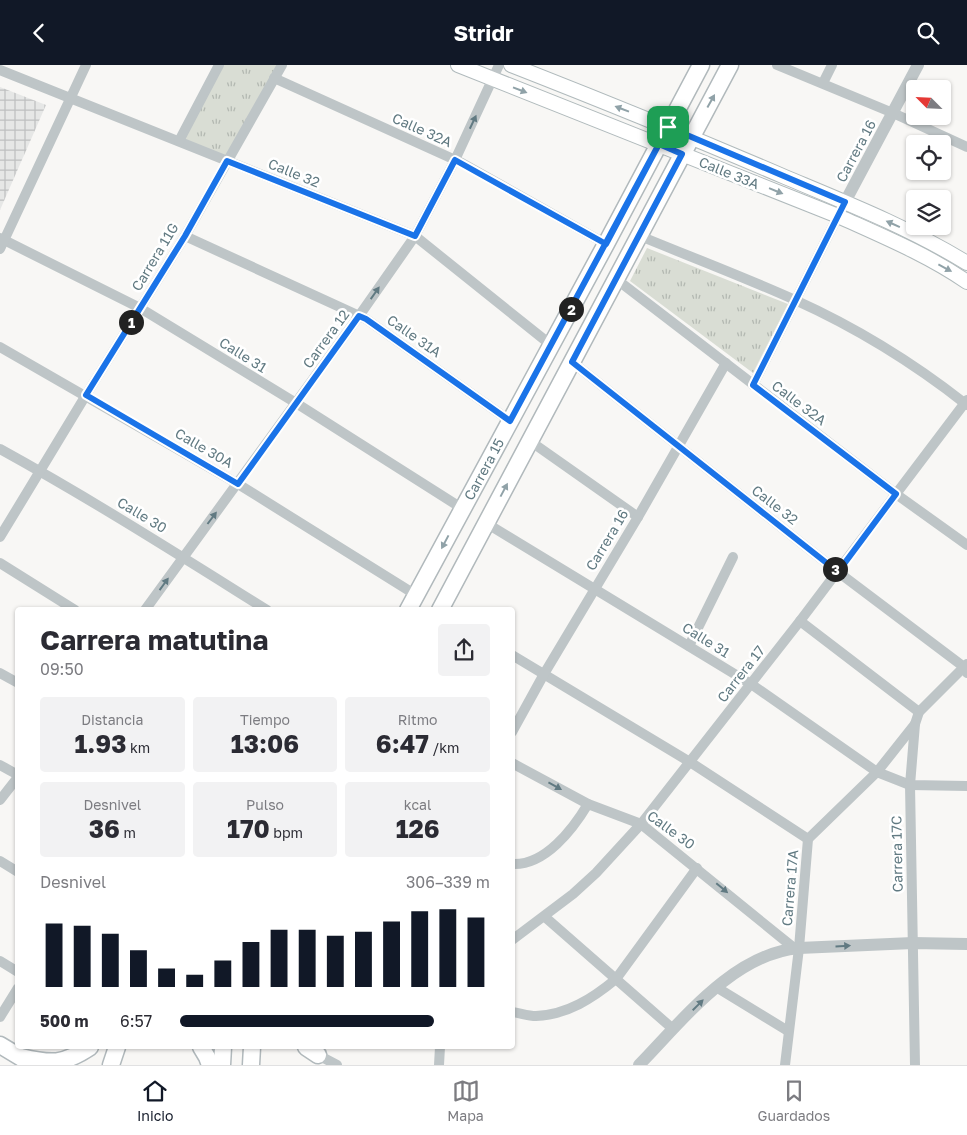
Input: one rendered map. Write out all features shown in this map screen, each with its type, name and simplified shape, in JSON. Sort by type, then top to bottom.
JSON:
[{"type":"main road","name":"Calle 33A","points":[[458,65],[838,217],[891,240],[956,274],[967,282]]},
{"type":"main road","name":"Calle 33A","points":[[510,65],[668,127],[845,202],[939,245],[967,263]]},
{"type":"main road","name":"Carrera 15","points":[[410,607],[701,65]]},
{"type":"main road","name":"Carrera 15","points":[[442,607],[730,65]]},
{"type":"main road","points":[[0,1045],[28,1061],[45,1063],[71,1058],[87,1049]]},
{"type":"main road","points":[[111,1065],[116,1049]]},
{"type":"main road","points":[[202,1049],[210,1065]]},
{"type":"main road","points":[[222,1065],[224,1049]]},
{"type":"main road","points":[[251,1065],[252,1049]]},
{"type":"street","points":[[0,249],[2,239],[86,65]]},
{"type":"street","points":[[179,141],[219,65]]},
{"type":"street","name":"Carrera 11G","points":[[0,537],[185,236],[282,65]]},
{"type":"street","name":"Carrera 12","points":[[147,607],[238,484],[415,236],[455,160],[499,65]]},
{"type":"street","points":[[777,65],[893,113],[967,147]]},
{"type":"street","points":[[823,83],[832,65]]},
{"type":"street","name":"Carrera 16","points":[[753,385],[845,202],[918,65]]},
{"type":"street","name":"Calle 32","points":[[0,69],[415,236],[551,345]]},
{"type":"street","name":"Calle 32A","points":[[274,78],[455,160],[606,244]]},
{"type":"street","points":[[640,235],[796,300],[891,352],[966,403]]},
{"type":"street","name":"Calle 31A","points":[[185,236],[366,319],[510,421]]},
{"type":"street","name":"Calle 31","points":[[2,239],[140,308],[296,403],[463,509]]},
{"type":"street","name":"Calle 32A","points":[[616,279],[896,494],[967,545]]},
{"type":"street","name":"Calle 30A","points":[[0,347],[238,484],[416,595]]},
{"type":"street","name":"Calle 32","points":[[572,362],[838,572],[966,668]]},
{"type":"street","name":"Carrera 16","points":[[515,727],[726,363]]},
{"type":"street","name":"Carrera 17","points":[[515,938],[545,917],[596,873],[641,824],[838,572],[966,403]]},
{"type":"street","points":[[530,441],[638,517]]},
{"type":"street","name":"Calle 30","points":[[0,449],[183,557],[262,607]]},
{"type":"street","name":"Calle 31","points":[[486,523],[751,684],[877,772],[910,785],[967,786]]},
{"type":"street","points":[[689,645],[732,557]]},
{"type":"street","points":[[0,563],[70,607]]},
{"type":"street","points":[[800,621],[919,712]]},
{"type":"street","points":[[515,657],[690,761],[808,839]]},
{"type":"street","name":"Carrera 17C","points":[[915,1065],[910,785],[915,724],[919,712],[966,668]]},
{"type":"street","points":[[0,673],[15,681]]},
{"type":"street","name":"Carrera 17A","points":[[785,1065],[808,839],[877,772],[915,724]]},
{"type":"street","points":[[0,765],[15,774]]},
{"type":"street","name":"Calle 30","points":[[515,765],[588,804],[641,824],[797,948]]},
{"type":"street","points":[[0,800],[15,780]]},
{"type":"street","points":[[515,864],[519,865],[545,854],[563,839],[577,822],[588,804]]},
{"type":"street","points":[[0,861],[15,870]]},
{"type":"street","points":[[515,1013],[535,1016],[563,1011],[586,1001],[616,979],[697,868]]},
{"type":"street","points":[[545,917],[673,1029]]},
{"type":"street","points":[[639,1065],[716,987],[762,958],[781,951],[797,948],[913,943],[967,943]]},
{"type":"street","points":[[0,961],[15,970]]},
{"type":"street","points":[[716,987],[788,1031]]},
{"type":"street","points":[[0,1017],[15,993]]},
{"type":"street","points":[[438,1065],[440,1049]]},
{"type":"street","points":[[314,1050],[338,1065]]},
{"type":"shaded area","points":[[0,87],[46,105],[0,210]]},
{"type":"green space","points":[[219,65],[282,65],[227,161],[179,141]]},
{"type":"green space","points":[[647,248],[788,304],[753,373],[630,281]]},
{"type":"route","points":[[668,127],[606,244],[455,160],[415,236],[227,161],[185,236],[86,395],[238,484],[359,316],[366,319],[510,421],[606,244],[659,144],[682,154],[572,362],[838,572],[896,494],[753,385],[845,202],[668,127]]}]
